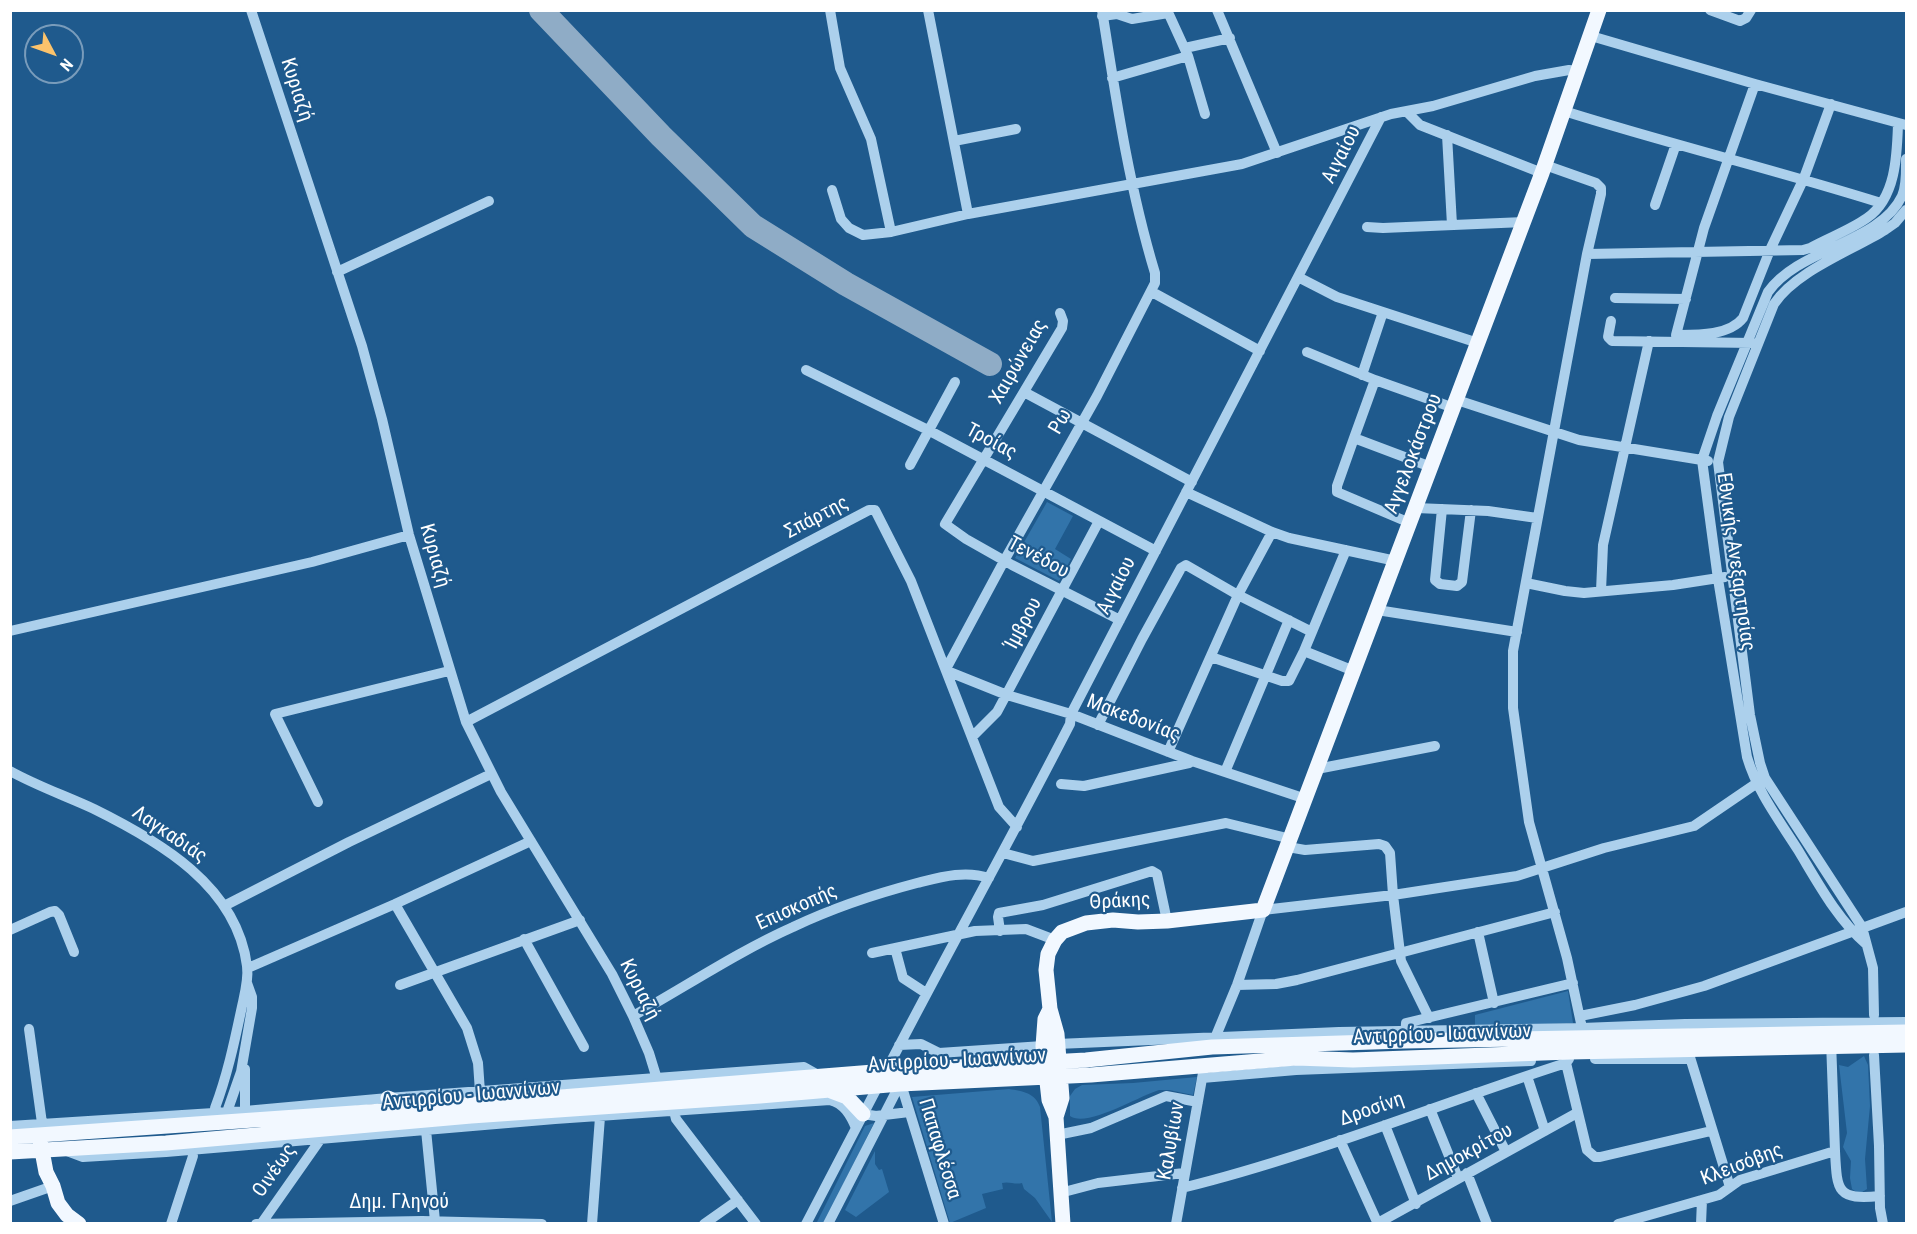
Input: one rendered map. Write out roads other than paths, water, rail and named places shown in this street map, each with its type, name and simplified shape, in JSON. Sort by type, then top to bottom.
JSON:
[{"type":"main road","name":"Αγγελοκάστρου","points":[[1263,910],[1544,169],[1599,10]]},
{"type":"main road","name":"Θράκης","points":[[1055,940],[1071,927],[1086,923],[1113,920],[1167,921],[1263,910]]},
{"type":"main road","points":[[1055,940],[1048,954],[1046,970],[1050,1009],[1056,1028],[1050,1045],[1052,1069],[1062,1103],[1056,1117],[1063,1224]]},
{"type":"main road","name":"Αντιρρίου - Ιωαννίνων","points":[[10,1137],[166,1143],[471,1116],[581,1101],[886,1071],[1052,1069],[1204,1071],[1353,1060],[1689,1055],[1906,1032]]},
{"type":"main road","name":"Αντιρρίου - Ιωαννίνων","points":[[13,1153],[48,1140],[305,1117],[411,1109],[828,1091],[1052,1069],[1214,1042],[1405,1036],[1831,1041],[1906,1045]]},
{"type":"main road","points":[[555,1119],[604,1082]]},
{"type":"main road","points":[[828,1091],[847,1096],[863,1114]]},
{"type":"main road","points":[[388,1098],[411,1109]]},
{"type":"main road","points":[[305,1117],[323,1104]]},
{"type":"main road","points":[[471,1116],[492,1125]]},
{"type":"main road","points":[[48,1140],[56,1169],[53,1186],[58,1203],[69,1221]]},
{"type":"street","name":"Κυριαζή","points":[[251,10],[360,341],[382,419],[409,535],[466,722],[491,774],[612,974],[649,1053],[657,1079]]},
{"type":"street","points":[[830,10],[840,68],[871,139],[891,232]]},
{"type":"street","points":[[928,10],[968,214]]},
{"type":"street","points":[[1217,10],[1277,153]]},
{"type":"street","points":[[1710,10],[1738,21],[1746,18],[1751,10]]},
{"type":"street","points":[[1102,13],[1117,14],[1132,19],[1168,12],[1186,52],[1205,114]]},
{"type":"street","name":"Ρω","points":[[947,670],[1155,283],[1155,273],[1132,183],[1102,13]]},
{"type":"street","points":[[1587,254],[1810,248],[1867,218],[1881,203],[1888,190],[1895,167],[1902,125],[1590,36]]},
{"type":"street","points":[[1112,78],[1230,38]]},
{"type":"street","points":[[832,190],[841,219],[853,231],[863,235],[891,232],[968,214],[1222,168],[1277,153],[1381,117],[1407,112],[1535,76],[1569,70],[1578,71]]},
{"type":"street","points":[[1755,84],[1698,250],[1676,335],[1712,332],[1735,326],[1743,318],[1770,250],[1804,178],[1831,104]]},
{"type":"street","points":[[1564,111],[1804,178],[1881,203]]},
{"type":"street","points":[[1407,112],[1420,125],[1544,169],[1596,183],[1601,188],[1512,656],[1513,708],[1529,822],[1555,912],[1582,1028]]},
{"type":"street","name":"Αιγαίου","points":[[886,1071],[1017,827],[1070,724],[1071,714],[1381,117]]},
{"type":"street","points":[[954,141],[1016,129]]},
{"type":"street","points":[[1447,135],[1452,225]]},
{"type":"street","points":[[1655,205],[1676,144]]},
{"type":"street","name":"Εθνικής Ανεξαρτησίας","points":[[1866,944],[1851,931],[1747,757],[1718,579],[1702,460],[1717,416],[1768,292],[1780,278],[1819,254],[1876,225],[1897,205],[1903,194],[1906,159]]},
{"type":"street","points":[[337,272],[489,201]]},
{"type":"street","name":"Εθνικής Ανεξαρτησίας","points":[[1874,1015],[1873,968],[1862,927],[1761,781],[1731,576],[1718,462],[1729,417],[1774,304],[1788,286],[1886,230],[1906,210]]},
{"type":"street","points":[[1367,227],[1524,222]]},
{"type":"street","points":[[1298,277],[1337,297],[1478,343]]},
{"type":"street","points":[[1152,292],[1260,351]]},
{"type":"street","points":[[1616,298],[1686,299]]},
{"type":"street","points":[[1362,375],[1383,312]]},
{"type":"street","name":"Χαιρώνειας","points":[[946,521],[1062,328],[1063,321],[1060,313]]},
{"type":"street","points":[[1611,321],[1608,337],[1610,340],[1759,343]]},
{"type":"street","points":[[1601,591],[1603,545],[1649,341]]},
{"type":"street","points":[[1307,352],[1375,380],[1579,440],[1718,462]]},
{"type":"street","name":"Τροίας","points":[[806,370],[928,430],[1156,551]]},
{"type":"street","points":[[1375,380],[1337,486],[1337,492],[1410,523]]},
{"type":"street","points":[[910,465],[955,382]]},
{"type":"street","points":[[1024,392],[1192,482]]},
{"type":"street","points":[[1354,438],[1431,467]]},
{"type":"street","points":[[1186,492],[1272,532],[1305,542],[1396,561]]},
{"type":"street","points":[[1416,508],[1471,510],[1537,518]]},
{"type":"street","points":[[1442,509],[1435,580],[1440,584],[1457,586],[1462,582],[1471,510]]},
{"type":"street","name":"Σπάρτης","points":[[466,722],[872,510],[878,513],[911,581],[999,807],[1017,827]]},
{"type":"street","name":"Τενέδου","points":[[946,521],[946,526],[966,540],[1120,620]]},
{"type":"street","name":"Ίμβρου","points":[[972,737],[993,718],[1007,695],[1099,521]]},
{"type":"street","points":[[1168,752],[1238,595],[1272,532]]},
{"type":"street","points":[[10,631],[312,562],[409,535]]},
{"type":"street","points":[[1211,657],[1288,682],[1304,651],[1346,550]]},
{"type":"street","points":[[1098,725],[1182,567],[1188,565],[1238,595],[1312,632]]},
{"type":"street","points":[[1526,583],[1573,592],[1601,591],[1731,576]]},
{"type":"street","points":[[1377,610],[1517,632]]},
{"type":"street","points":[[1226,772],[1289,620]]},
{"type":"street","points":[[1304,651],[1354,671]]},
{"type":"street","name":"Μακεδονίας","points":[[947,670],[1007,695],[1071,714],[1192,761],[1306,799]]},
{"type":"street","points":[[318,802],[274,714],[449,671]]},
{"type":"street","points":[[1317,769],[1435,746]]},
{"type":"street","points":[[1061,784],[1084,786],[1192,761]]},
{"type":"street","name":"Λαγκαδιάς","points":[[10,771],[100,813],[169,852],[208,885],[224,906],[244,950],[248,968],[230,1065],[215,1108]]},
{"type":"street","points":[[224,906],[340,846],[491,774]]},
{"type":"street","points":[[899,1045],[921,1044],[939,1053],[1050,1045],[1214,1042],[1237,986],[1263,910],[1393,895],[1506,878],[1604,848],[1694,826],[1761,781]]},
{"type":"street","points":[[1003,853],[1033,861],[1226,823],[1305,850],[1380,844],[1385,846],[1390,853],[1393,895],[1404,971],[1429,1018]]},
{"type":"street","points":[[248,968],[531,841]]},
{"type":"street","points":[[1000,931],[999,914],[1043,905],[1152,871],[1157,874],[1167,921]]},
{"type":"street","name":"Επισκοπής","points":[[633,1016],[774,936],[820,915],[885,892],[950,875],[976,874],[989,878]]},
{"type":"street","points":[[395,904],[462,1017],[472,1039],[478,1063],[480,1092]]},
{"type":"street","points":[[10,930],[55,911],[59,915],[74,952]]},
{"type":"street","points":[[1237,986],[1276,984],[1297,980],[1555,912]]},
{"type":"street","points":[[1580,1017],[1704,986],[1906,912]]},
{"type":"street","points":[[400,985],[580,920]]},
{"type":"street","points":[[872,953],[975,931],[1026,929],[1055,940]]},
{"type":"street","points":[[1478,932],[1494,1003]]},
{"type":"street","points":[[524,939],[584,1047]]},
{"type":"street","points":[[895,948],[903,978],[926,993]]},
{"type":"street","name":"Λαγκαδιάς","points":[[227,1112],[245,1054],[253,1006],[247,983]]},
{"type":"street","points":[[1573,983],[1406,1023],[1405,1036],[1685,1024],[1906,1022]]},
{"type":"street","points":[[29,1029],[48,1140]]},
{"type":"street","points":[[1831,1041],[1835,1151],[1839,1183],[1843,1192],[1851,1197],[1880,1196]]},
{"type":"street","name":"Λαγκαδιάς","points":[[244,1111],[245,1054]]},
{"type":"street","points":[[1296,1064],[1568,1061],[1588,1055]]},
{"type":"street","points":[[1689,1055],[1730,1187]]},
{"type":"street","points":[[1874,1055],[1880,1208],[1883,1224]]},
{"type":"street","points":[[1568,1061],[1577,1113],[1587,1150],[1595,1157],[1711,1131]]},
{"type":"street","name":"Δροσίνη","points":[[1182,1188],[1214,1181],[1340,1140],[1568,1061]]},
{"type":"street","points":[[1497,1063],[1502,1078],[1501,1083]]},
{"type":"street","points":[[48,1140],[227,1112],[388,1098],[804,1067],[820,1076]]},
{"type":"street","name":"Καλυβίων","points":[[1176,1224],[1204,1071]]},
{"type":"street","points":[[1527,1076],[1545,1131]]},
{"type":"street","points":[[828,1224],[900,1084]]},
{"type":"street","name":"Παπαφλέσσα","points":[[900,1084],[943,1223]]},
{"type":"street","points":[[806,1224],[878,1086]]},
{"type":"street","points":[[1476,1093],[1506,1152]]},
{"type":"street","points":[[1057,1135],[1091,1128],[1166,1096],[1198,1102]]},
{"type":"street","points":[[10,1126],[48,1140],[83,1157],[320,1140],[555,1119],[831,1100],[838,1102],[845,1109],[856,1128]]},
{"type":"street","points":[[1430,1109],[1487,1224]]},
{"type":"street","points":[[674,1111],[676,1119],[756,1224]]},
{"type":"street","points":[[863,1114],[883,1116],[909,1112]]},
{"type":"street","name":"Δημοκρίτου","points":[[1378,1223],[1577,1113]]},
{"type":"street","points":[[592,1224],[600,1117]]},
{"type":"street","points":[[1384,1125],[1416,1204]]},
{"type":"street","points":[[426,1130],[435,1221]]},
{"type":"street","name":"Οινέως","points":[[261,1223],[320,1140]]},
{"type":"street","points":[[1340,1140],[1378,1223]]},
{"type":"street","name":"Κλεισόβης","points":[[1618,1224],[1719,1195],[1740,1180],[1835,1151]]},
{"type":"street","points":[[171,1224],[193,1156]]},
{"type":"street","points":[[1060,1193],[1098,1183],[1184,1173]]},
{"type":"street","points":[[10,1201],[53,1186]]},
{"type":"street","points":[[704,1224],[738,1200]]},
{"type":"street","points":[[1701,1224],[1702,1200]]},
{"type":"street","points":[[1876,1224],[1880,1208]]},
{"type":"street","name":"Δημ. Γληνού","points":[[256,1224],[435,1221],[542,1224]]}]
